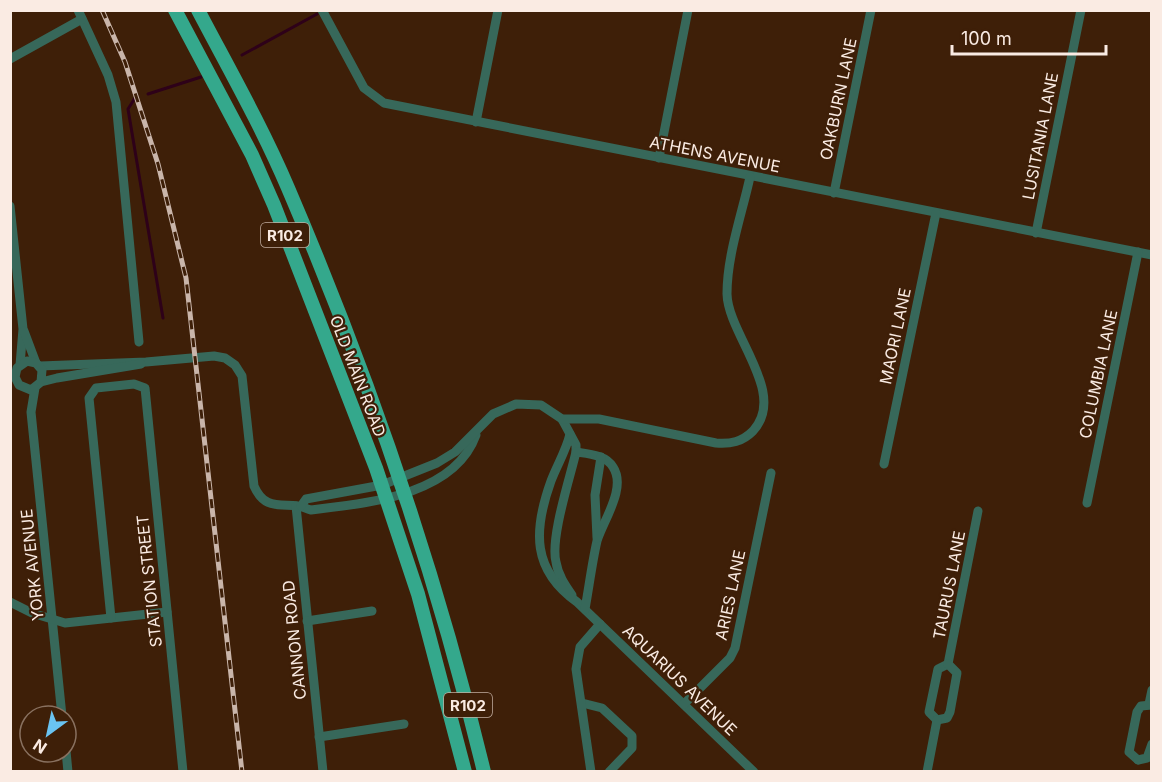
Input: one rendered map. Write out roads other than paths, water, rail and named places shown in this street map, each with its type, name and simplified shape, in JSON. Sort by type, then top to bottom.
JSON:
[{"type":"main road","name":"OLD MAIN ROAD","points":[[175,10],[252,155],[274,205],[388,500],[418,594],[465,771]]},
{"type":"main road","name":"OLD MAIN ROAD","points":[[198,10],[250,109],[287,187],[370,392],[405,493],[451,640],[484,771]]},
{"type":"street","name":"ATHENS AVENUE","points":[[322,10],[358,79],[377,99],[393,106],[1152,255]]},
{"type":"street","points":[[476,122],[498,10]]},
{"type":"street","points":[[659,158],[688,10]]},
{"type":"street","name":"OAKBURN LANE","points":[[834,193],[871,10]]},
{"type":"street","name":"LUSITANIA LANE","points":[[1036,233],[1081,10]]},
{"type":"street","points":[[10,59],[80,15],[108,75],[116,102],[139,342]]},
{"type":"street","points":[[562,419],[599,419],[731,444],[746,437],[757,426],[764,408],[764,398],[758,374],[732,317],[727,293],[731,260],[750,177]]},
{"type":"street","points":[[10,206],[23,329],[15,371],[17,387],[38,385],[146,363]]},
{"type":"street","name":"MAORI LANE","points":[[884,464],[936,213]]},
{"type":"street","name":"COLUMBIA LANE","points":[[1087,503],[1138,252]]},
{"type":"street","points":[[23,329],[43,374],[38,385]]},
{"type":"street","points":[[15,371],[27,361],[38,364],[146,363],[214,356],[235,365],[244,384],[254,486],[268,503],[277,507],[298,506],[311,510],[388,500],[458,465],[469,452],[477,432]]},
{"type":"street","name":"STATION STREET","points":[[111,618],[88,398],[96,388],[135,384],[145,388],[183,771]]},
{"type":"street","name":"YORK AVENUE","points":[[38,385],[32,412],[62,704]]},
{"type":"street","name":"YORK AVENUE","points":[[17,387],[32,412]]},
{"type":"street","points":[[298,506],[310,497],[382,486],[447,458],[477,432],[493,414],[516,404],[541,405],[562,419],[576,452],[601,457],[611,464],[617,479],[581,606]]},
{"type":"street","name":"AQUARIUS AVENUE","points":[[570,434],[561,462],[551,481],[539,543],[549,576],[562,591],[581,606],[754,771]]},
{"type":"street","name":"AQUARIUS AVENUE","points":[[576,452],[558,531],[555,560],[564,584],[581,606]]},
{"type":"street","points":[[598,540],[595,495],[601,457]]},
{"type":"street","name":"ARIES LANE","points":[[684,704],[730,658],[735,648],[771,473]]},
{"type":"street","name":"CANNON ROAD","points":[[298,506],[323,771]]},
{"type":"street","name":"TAURUS LANE","points":[[948,664],[978,511]]},
{"type":"street","points":[[10,602],[65,623],[167,612]]},
{"type":"street","points":[[308,621],[372,611]]},
{"type":"street","points":[[591,771],[576,669],[578,654],[585,640],[600,624]]},
{"type":"street","name":"TAURUS LANE","points":[[937,720],[929,712],[934,681],[938,669],[948,664]]},
{"type":"street","name":"TAURUS LANE","points":[[937,720],[946,718],[950,712],[957,673],[948,664]]},
{"type":"street","points":[[1138,760],[1130,752],[1133,730],[1138,708],[1150,705],[1152,690]]},
{"type":"street","points":[[582,703],[602,708],[630,732],[633,739],[632,747],[609,771]]},
{"type":"street","name":"TAURUS LANE","points":[[927,771],[937,720]]},
{"type":"street","points":[[319,737],[404,724]]},
{"type":"street","points":[[1138,760],[1147,758],[1152,744]]},
{"type":"street","points":[[1136,771],[1138,760]]},
{"type":"waterway","points":[[242,55],[317,14]]},
{"type":"waterway","points":[[148,94],[201,77]]},
{"type":"waterway","points":[[135,98],[128,109],[163,318]]},
{"type":"railway","points":[[102,10],[125,62],[158,164],[186,278],[242,772]]}]
